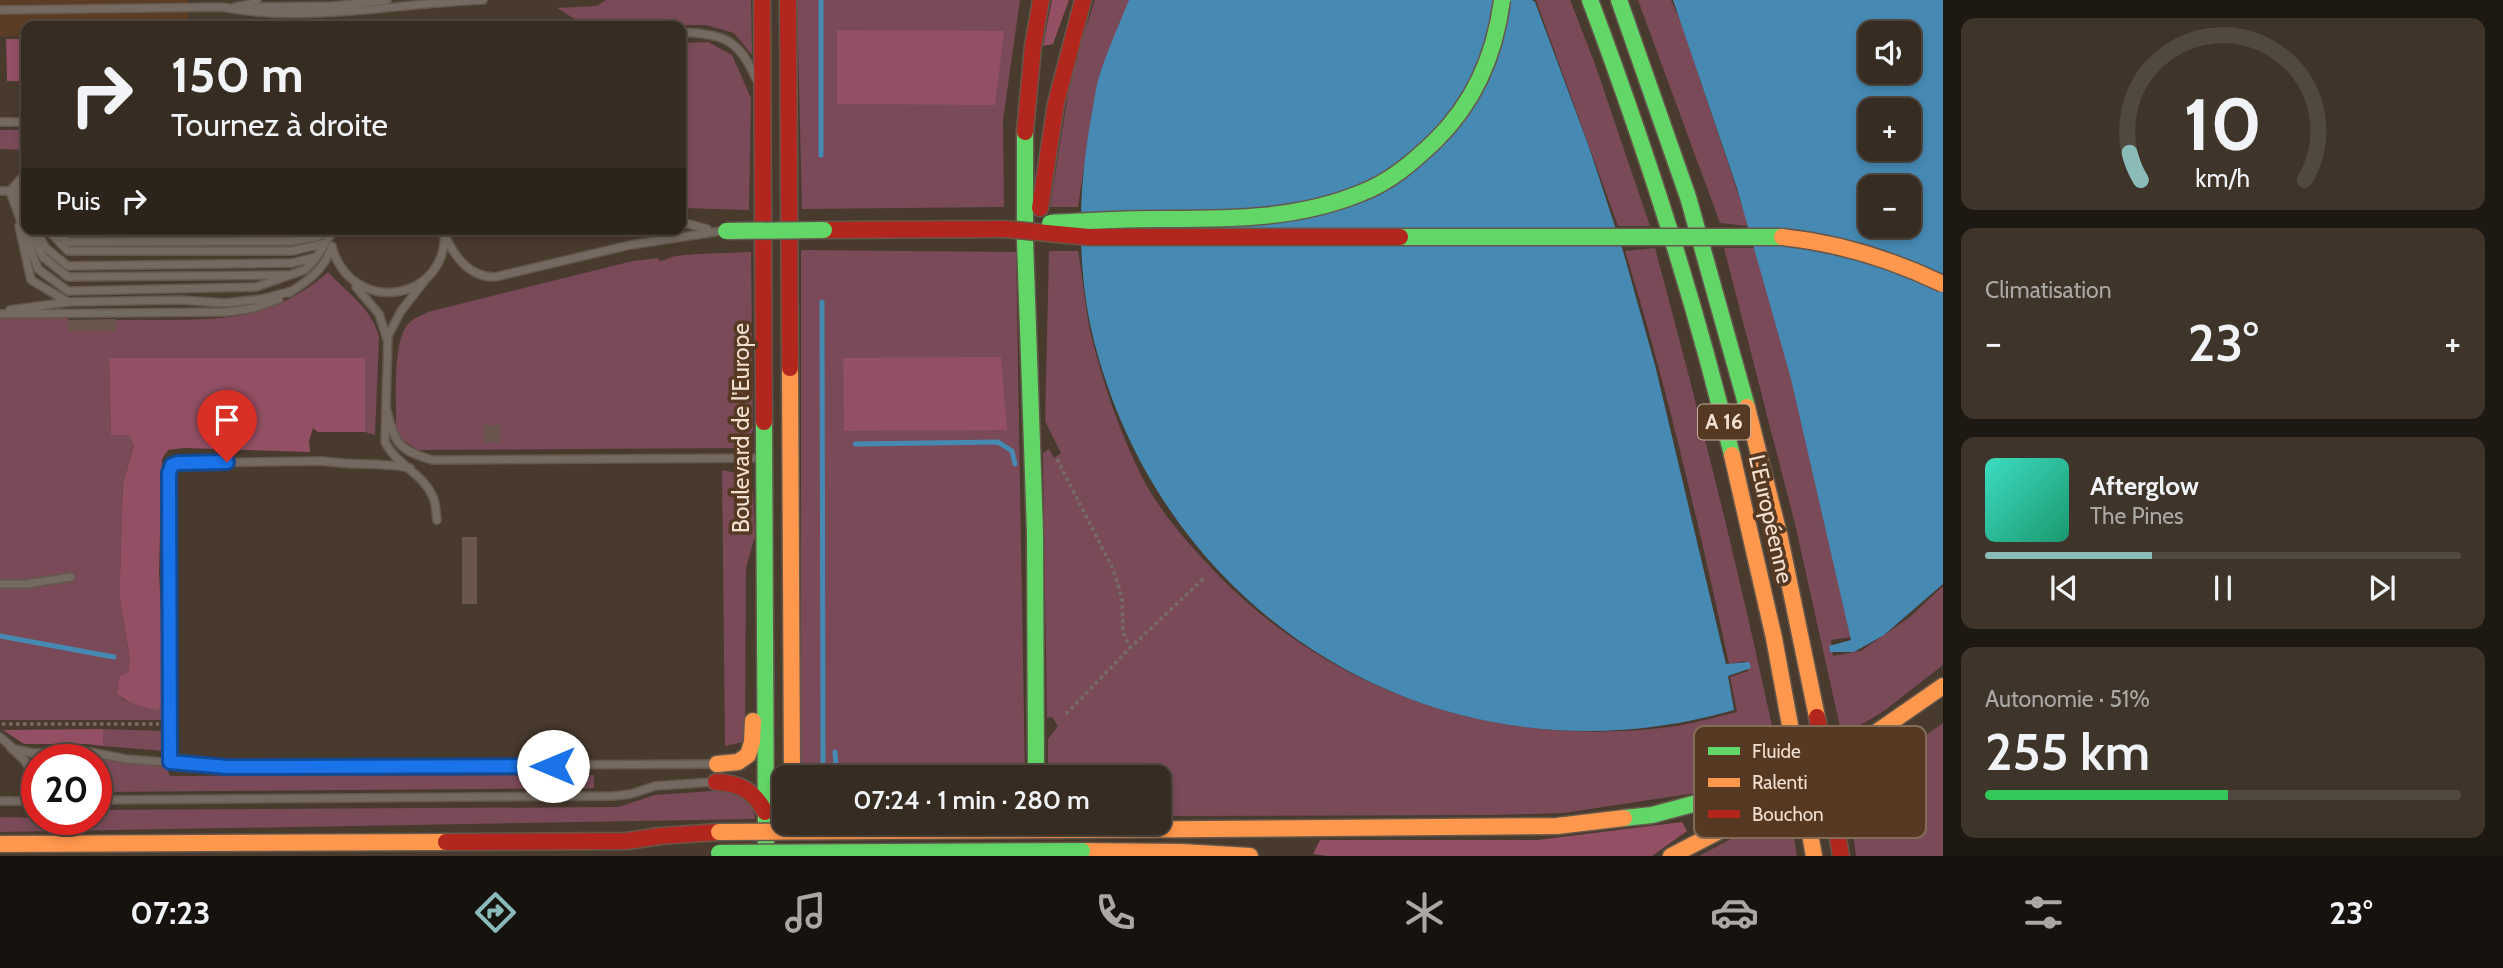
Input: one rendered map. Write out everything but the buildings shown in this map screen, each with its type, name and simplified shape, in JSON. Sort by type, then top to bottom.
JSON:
[{"type":"main road","name":"Boulevard de l'Europe","points":[[762,0],[766,856]]},
{"type":"main road","points":[[788,0],[792,765]]},
{"type":"main road","points":[[1036,765],[1027,124],[1031,56],[1041,0]]},
{"type":"main road","points":[[1033,443],[1038,229],[1044,167],[1064,63],[1083,0]]},
{"type":"main road","points":[[1005,229],[1087,220],[1277,216],[1316,210],[1357,196],[1411,164],[1439,139],[1454,121],[1485,70],[1499,27],[1502,0]]},
{"type":"main road","name":"L'Européenne","points":[[1590,0],[1651,170],[1717,395],[1745,506],[1790,726]]},
{"type":"main road","name":"L'Européenne","points":[[1619,0],[1696,223],[1743,388],[1802,642],[1817,726]]},
{"type":"main road","points":[[719,231],[1005,229],[1089,237],[1776,236],[1825,241],[1878,255],[1943,284]]},
{"type":"main road","points":[[717,764],[743,762],[751,751],[753,609],[755,577],[764,532]]},
{"type":"main road","points":[[1892,726],[1943,686]]},
{"type":"main road","points":[[1910,726],[1943,700]]},
{"type":"main road","points":[[716,782],[739,784],[752,791],[766,814]]},
{"type":"main road","points":[[627,841],[719,832],[1557,826],[1652,814],[1694,804]]},
{"type":"main road","points":[[792,835],[792,856]]},
{"type":"main road","points":[[1036,835],[1037,856]]},
{"type":"main road","points":[[1671,856],[1706,838]]},
{"type":"main road","name":"L'Européenne","points":[[1811,838],[1814,856]]},
{"type":"main road","name":"L'Européenne","points":[[1838,838],[1841,856]]},
{"type":"main road","points":[[0,844],[627,841],[707,851],[822,854],[1082,851],[1250,856]]},
{"type":"lane","points":[[239,7],[265,0]]},
{"type":"lane","points":[[0,10],[334,6],[387,0]]},
{"type":"lane","points":[[222,7],[246,12],[284,14],[483,0]]},
{"type":"lane","points":[[686,32],[716,34],[734,44],[748,61],[762,94]]},
{"type":"lane","points":[[0,122],[21,122]]},
{"type":"lane","points":[[10,191],[21,179]]},
{"type":"lane","points":[[0,191],[21,194]]},
{"type":"lane","points":[[10,191],[21,194]]},
{"type":"lane","points":[[10,191],[21,208]]},
{"type":"lane","points":[[10,191],[21,213]]},
{"type":"lane","points":[[10,191],[21,222]]},
{"type":"lane","points":[[10,191],[31,280],[68,302]]},
{"type":"lane","points":[[686,223],[719,231]]},
{"type":"lane","points":[[445,235],[454,253],[469,269],[480,275],[495,277],[630,246],[719,231]]},
{"type":"lane","points":[[26,235],[38,269],[68,291],[244,288],[268,284],[311,265],[328,245]]},
{"type":"lane","points":[[32,235],[43,257],[68,277],[293,275]]},
{"type":"lane","points":[[38,235],[46,248],[68,266],[292,264],[317,257]]},
{"type":"lane","points":[[53,235],[68,251],[293,251],[328,245]]},
{"type":"lane","points":[[60,235],[68,242],[292,241],[321,235]]},
{"type":"lane","points":[[0,313],[242,311],[269,303],[292,291],[321,269],[326,263],[329,235]]},
{"type":"lane","points":[[437,520],[434,499],[425,482],[389,451],[385,442],[388,343],[394,321],[438,264],[443,235]]},
{"type":"lane","points":[[328,245],[338,264],[379,314],[388,343]]},
{"type":"lane","points":[[349,278],[365,289],[392,293],[410,289],[426,279]]},
{"type":"lane","points":[[0,313],[68,302],[179,300],[225,303],[262,299],[292,291]]},
{"type":"lane","points":[[387,411],[398,445],[407,452],[432,460],[765,458]]},
{"type":"lane","points":[[170,762],[169,473],[172,465],[323,461],[346,465],[393,465],[410,468]]},
{"type":"lane","points":[[0,584],[26,584],[71,578]]},
{"type":"lane","points":[[3,740],[14,748],[32,753],[90,752],[126,759],[227,767],[717,764]]},
{"type":"lane","points":[[3,740],[21,757]]},
{"type":"lane","points":[[112,800],[613,796],[631,794],[655,786],[716,782]]},
{"type":"lane","points":[[0,801],[21,801]]},
{"type":"path","points":[[1057,459],[1113,569],[1122,598],[1124,632],[1130,648]]},
{"type":"path","points":[[1066,714],[1205,577]]},
{"type":"path","points":[[0,724],[171,723]]},
{"type":"shaded area","points":[[0,0],[188,0],[188,21],[21,21],[21,36],[0,36]]},
{"type":"shaded area","points":[[606,0],[751,0],[752,55],[734,33],[706,25],[686,25],[686,21],[578,21],[557,8],[597,6]]},
{"type":"shaded area","points":[[797,0],[1020,0],[1003,120],[1004,207],[802,209]]},
{"type":"shaded area","points":[[1052,0],[1069,0],[1053,44],[1043,46]]},
{"type":"shaded area","points":[[1095,0],[1133,0],[1090,126],[1078,207],[1050,207],[1072,69]]},
{"type":"shaded area","points":[[1536,0],[1570,0],[1595,64],[1650,226],[1618,226]]},
{"type":"shaded area","points":[[1638,0],[1671,0],[1682,25],[1749,226],[1720,223]]},
{"type":"shaded area","points":[[837,30],[1004,31],[995,105],[837,104]]},
{"type":"shaded area","points":[[6,39],[21,39],[21,81],[7,81]]},
{"type":"shaded area","points":[[708,42],[732,55],[751,98],[749,210],[686,208],[686,43]]},
{"type":"shaded area","points":[[0,130],[21,130],[21,150],[0,149]]},
{"type":"shaded area","points":[[1655,248],[1721,505],[1772,726],[1694,726],[1694,793],[1564,813],[1171,816],[1171,765],[1048,765],[1048,739],[1058,726],[1052,717],[1047,718],[1043,453],[1049,449],[1054,458],[1061,453],[1045,421],[1049,251],[1078,251],[1091,335],[1107,390],[1135,462],[1159,506],[1221,578],[1268,620],[1318,655],[1372,683],[1428,705],[1486,721],[1546,729],[1608,732],[1670,727],[1737,712],[1730,677],[1748,671],[1745,661],[1729,664],[1655,353],[1625,251]]},
{"type":"shaded area","points":[[1724,248],[1755,248],[1788,363],[1851,637],[1831,640],[1833,656],[1861,651],[1910,617],[1943,586],[1943,665],[1884,711],[1859,726],[1840,726],[1795,524]]},
{"type":"shaded area","points":[[801,250],[1016,252],[1025,765],[801,765]]},
{"type":"shaded area","points":[[751,252],[753,430],[748,441],[740,448],[418,450],[401,439],[396,432],[397,359],[403,332],[409,323],[418,317],[428,312],[633,261]]},
{"type":"shaded area","points":[[328,272],[365,309],[379,337],[375,435],[365,432],[365,358],[109,358],[111,434],[129,435],[134,446],[123,483],[120,578],[120,600],[130,660],[128,673],[117,694],[124,700],[158,710],[165,699],[164,720],[0,720],[0,316],[68,317],[69,331],[115,331],[116,320],[228,317],[279,304],[304,291]]},
{"type":"shaded area","points":[[1001,357],[1007,430],[844,431],[843,358]]},
{"type":"shaded area","points":[[109,358],[365,358],[365,432],[318,432],[313,428],[309,441],[310,452],[184,448],[168,450],[162,459],[159,571],[165,699],[158,710],[131,703],[117,694],[120,676],[128,673],[130,660],[120,600],[120,578],[123,483],[134,446],[129,435],[111,435]]},
{"type":"shaded area","points":[[722,470],[746,475],[753,493],[755,536],[746,568],[745,732],[743,742],[725,746]]},
{"type":"shaded area","points":[[1943,723],[1943,856],[1856,856],[1854,838],[1926,838],[1926,735]]},
{"type":"shaded area","points":[[103,729],[165,731],[165,751],[103,744]]},
{"type":"shaded area","points":[[103,729],[103,744],[24,744],[3,730]]},
{"type":"shaded area","points":[[112,760],[166,766],[170,776],[594,775],[594,788],[112,792]]},
{"type":"shaded area","points":[[727,790],[746,800],[755,819],[112,830],[112,810],[618,807],[655,795]]},
{"type":"shaded area","points":[[0,817],[21,817],[21,832],[0,832]]},
{"type":"shaded area","points":[[1682,822],[1687,831],[1652,856],[1313,854],[1320,840],[1538,840]]},
{"type":"shaded area","points":[[1733,838],[1794,838],[1797,856],[1699,856]]},
{"type":"water","points":[[1129,0],[1535,2],[1589,147],[1623,251],[1655,365],[1726,664],[1749,662],[1751,668],[1728,676],[1734,710],[1628,729],[1524,727],[1426,705],[1335,664],[1254,605],[1185,531],[1131,442],[1094,341],[1084,286],[1081,201],[1087,145],[1099,77]]},
{"type":"water","points":[[1673,0],[1943,0],[1943,584],[1884,635],[1854,652],[1830,652],[1829,646],[1851,640],[1791,379],[1737,188]]},
{"type":"waterway","points":[[821,0],[821,155]]},
{"type":"waterway","points":[[822,302],[823,763]]},
{"type":"waterway","points":[[855,444],[998,442],[1012,451],[1015,464]]},
{"type":"waterway","points":[[0,636],[114,657]]},
{"type":"waterway","points":[[835,752],[836,765]]},
{"type":"traffic: fast","points":[[1050,223],[1260,216],[1336,202],[1372,188],[1401,171],[1435,141],[1461,110],[1472,94],[1488,58],[1502,0]]},
{"type":"traffic: fast","points":[[1590,0],[1668,225],[1702,339],[1732,455]]},
{"type":"traffic: fast","points":[[1619,0],[1688,197],[1747,407]]},
{"type":"traffic: fast","points":[[1025,132],[1025,241],[1035,532],[1036,765]]},
{"type":"traffic: fast","points":[[726,231],[824,230]]},
{"type":"traffic: fast","points":[[1400,237],[1782,237]]},
{"type":"traffic: fast","points":[[764,422],[766,846]]},
{"type":"traffic: fast","points":[[1624,818],[1652,815],[1694,804]]},
{"type":"traffic: fast","points":[[719,853],[1082,851]]},
{"type":"traffic: slow","points":[[1782,237],[1824,243],[1864,253],[1943,284]]},
{"type":"traffic: slow","points":[[790,368],[792,765]]},
{"type":"traffic: slow","points":[[1747,407],[1780,538],[1817,717]]},
{"type":"traffic: slow","points":[[1732,455],[1774,638],[1790,726]]},
{"type":"traffic: slow","points":[[1885,726],[1943,686]]},
{"type":"traffic: slow","points":[[717,764],[738,762],[748,755],[753,721]]},
{"type":"traffic: slow","points":[[1171,829],[1557,826],[1624,818]]},
{"type":"traffic: slow","points":[[719,832],[772,832]]},
{"type":"traffic: slow","points":[[1671,856],[1706,838]]},
{"type":"traffic: slow","points":[[1811,838],[1814,856]]},
{"type":"traffic: slow","points":[[0,844],[446,842]]},
{"type":"traffic: slow","points":[[1082,851],[1250,856]]},
{"type":"traffic: jam","points":[[762,0],[764,422]]},
{"type":"traffic: jam","points":[[788,0],[790,368]]},
{"type":"traffic: jam","points":[[1025,132],[1033,46],[1041,0]]},
{"type":"traffic: jam","points":[[1040,208],[1056,103],[1083,0]]},
{"type":"traffic: jam","points":[[824,230],[1005,229]]},
{"type":"traffic: jam","points":[[1005,229],[1089,237],[1400,237]]},
{"type":"traffic: jam","points":[[1817,717],[1819,726]]},
{"type":"traffic: jam","points":[[716,782],[739,786],[751,794],[765,812]]},
{"type":"traffic: jam","points":[[446,842],[627,841],[719,832]]},
{"type":"traffic: jam","points":[[1838,838],[1841,856]]},
{"type":"route","points":[[227,462],[178,463],[172,465],[169,473],[170,762],[227,767],[553,766]]}]
